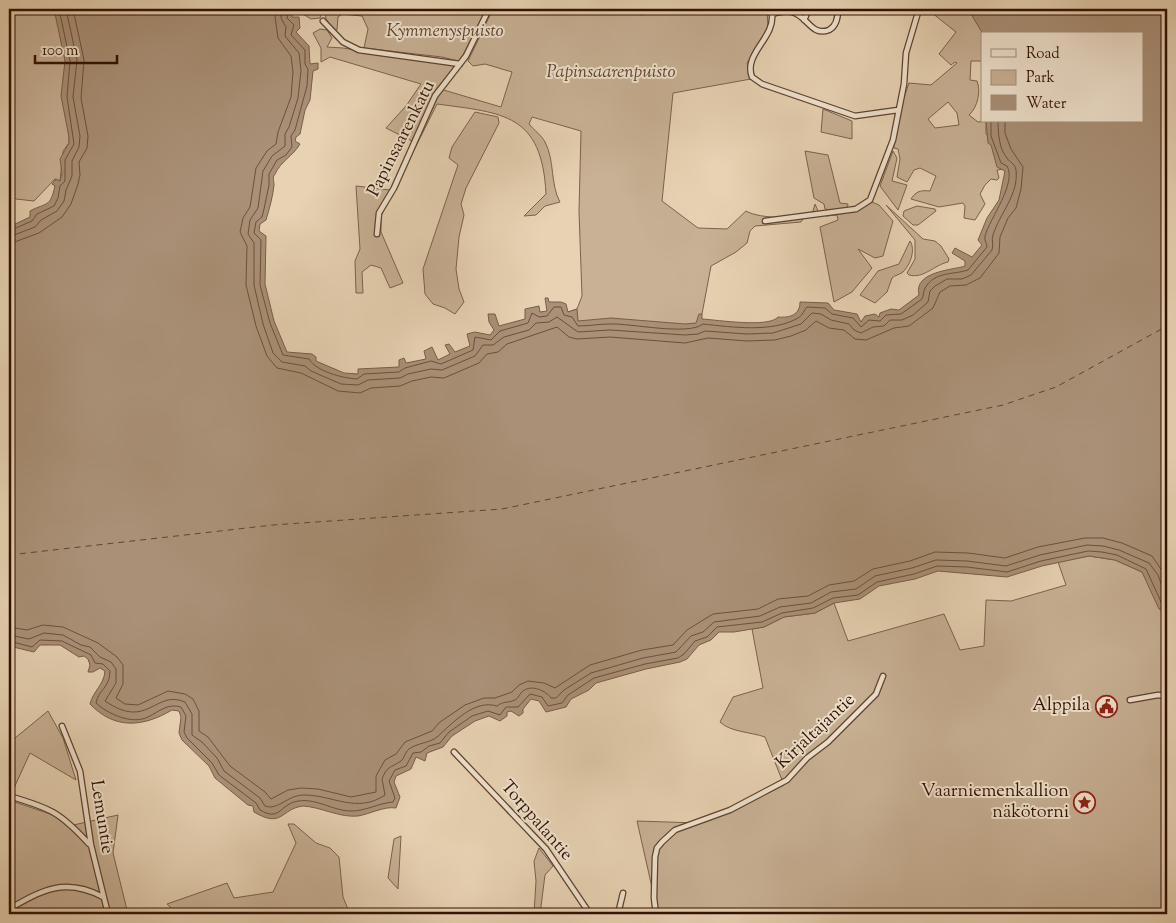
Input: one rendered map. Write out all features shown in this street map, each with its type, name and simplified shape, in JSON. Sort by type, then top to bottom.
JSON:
[{"type":"street","name":"Papinsaarenkatu","points":[[377,234],[378,216],[394,188],[435,96],[460,64],[490,9]]},
{"type":"street","points":[[804,20],[809,9]]},
{"type":"street","points":[[838,9],[833,28],[820,31],[813,29],[804,20],[791,12],[772,14],[770,30],[750,62],[751,74],[756,81],[855,116],[898,110]]},
{"type":"street","points":[[765,220],[856,209],[867,203],[873,195],[895,132],[904,84],[908,44],[918,9]]},
{"type":"street","points":[[323,21],[342,42],[359,50],[460,64]]},
{"type":"street","name":"Kirjaltajantie","points":[[656,914],[654,898],[655,857],[657,848],[662,842],[675,830],[730,810],[787,780],[807,758],[837,734],[876,694],[883,676]]},
{"type":"street","points":[[1130,700],[1158,695],[1167,696]]},
{"type":"street","name":"Lemuntie","points":[[62,726],[80,771],[90,845],[108,914]]},
{"type":"street","name":"Torppalantie","points":[[454,752],[546,849],[590,914]]},
{"type":"street","points":[[9,796],[64,817],[90,845]]},
{"type":"street","points":[[9,909],[56,887],[75,888],[103,897]]},
{"type":"street","points":[[618,914],[624,893]]},
{"type":"green space","points":[[21,9],[71,9],[69,143],[63,151],[60,181],[55,179],[34,201],[16,199],[9,192],[9,15],[17,14]]},
{"type":"green space","name":"Kymmenyspuisto","points":[[295,9],[486,9],[462,57],[458,61],[442,57],[364,48],[368,29],[362,16],[342,14],[338,17],[337,30],[334,31],[326,19],[325,13],[322,13],[320,18],[311,19]]},
{"type":"green space","name":"Papinsaarenpuisto","points":[[493,9],[572,9],[574,13],[583,9],[630,9],[641,15],[676,9],[767,9],[768,27],[747,63],[751,79],[673,93],[662,201],[698,228],[727,229],[746,211],[760,216],[800,216],[803,219],[801,222],[755,226],[750,231],[747,243],[736,252],[711,266],[697,330],[577,339],[568,312],[577,309],[582,296],[579,211],[581,131],[532,117],[529,124],[544,140],[548,149],[555,188],[560,202],[545,206],[536,215],[524,216],[546,194],[543,168],[537,147],[527,133],[515,122],[500,115],[437,104],[381,216],[381,232],[403,283],[390,288],[381,268],[371,265],[362,272],[363,293],[356,293],[355,261],[360,249],[356,186],[390,190],[412,141],[386,128],[406,106],[421,84],[330,57],[321,62],[321,48],[313,33],[320,29],[327,30],[332,38],[327,47],[451,64],[455,67],[437,88],[501,107],[512,72],[485,64],[473,66],[468,61]]},
{"type":"green space","points":[[927,9],[984,9],[999,32],[981,32],[981,61],[971,61],[970,80],[977,81],[979,94],[975,108],[969,115],[978,122],[986,122],[986,134],[996,144],[1005,171],[1004,169],[997,170],[999,178],[997,180],[991,179],[985,185],[980,194],[985,204],[975,220],[964,218],[965,206],[963,203],[939,207],[911,199],[919,192],[930,191],[936,176],[920,168],[914,170],[907,182],[897,177],[900,159],[898,149],[894,148],[894,144],[901,106],[909,83],[931,85],[957,63],[955,62],[951,65],[939,54],[956,32]],"holes":[[[948,102],[957,113],[959,125],[935,128],[928,119]]]},
{"type":"green space","points":[[823,109],[852,121],[852,139],[821,132]]},
{"type":"green space","points":[[475,112],[498,117],[499,123],[466,188],[461,204],[464,215],[459,237],[456,269],[459,289],[464,302],[455,314],[433,304],[425,294],[423,269],[458,165],[449,158],[452,147]]},
{"type":"green space","points":[[805,151],[828,155],[840,203],[848,204],[847,209],[831,211],[825,209],[824,204],[814,198]]},
{"type":"green space","points":[[893,151],[897,158],[892,181],[907,185],[898,210],[880,186]]},
{"type":"green space","points":[[872,202],[879,205],[893,221],[883,256],[875,258],[858,249],[872,268],[852,292],[834,302],[820,227],[838,220],[837,215],[826,216],[859,210]]},
{"type":"green space","name":"Papinsaarenpuisto","points":[[815,204],[818,211],[800,216],[813,211]]},
{"type":"green space","points":[[886,205],[923,239],[935,241],[941,246],[949,259],[948,262],[919,275],[909,275],[907,273],[915,259],[915,240]]},
{"type":"green space","points":[[917,206],[935,209],[936,211],[918,225],[913,225],[903,216],[904,211]]},
{"type":"green space","points":[[910,241],[912,253],[910,261],[903,272],[892,278],[887,292],[875,303],[860,295],[878,271],[899,264]]},
{"type":"green space","points":[[1089,556],[1115,560],[1142,572],[1167,608],[1167,914],[658,914],[637,821],[698,823],[729,813],[784,785],[765,737],[729,728],[720,722],[733,697],[763,688],[752,629],[764,627],[784,617],[815,613],[834,603],[848,641],[944,614],[960,650],[984,646],[986,600],[1011,601],[1066,585],[1058,562]]},
{"type":"green space","points":[[48,711],[63,738],[76,780],[30,753],[9,799],[9,743]]},
{"type":"green space","points":[[9,800],[56,816],[69,826],[118,815],[113,853],[128,914],[9,914]]},
{"type":"green space","points":[[288,824],[294,824],[316,843],[330,848],[339,857],[343,897],[350,914],[177,914],[167,904],[227,883],[234,898],[273,892],[296,843]]},
{"type":"green space","points":[[401,836],[398,889],[388,878],[394,839]]},
{"type":"green space","points":[[539,848],[553,866],[545,875],[540,914],[534,914],[536,881],[534,861]]},
{"type":"water","points":[[54,9],[301,9],[299,12],[292,12],[292,17],[299,17],[300,28],[296,32],[309,46],[310,64],[318,63],[318,69],[313,71],[310,100],[305,110],[300,134],[296,137],[295,141],[300,144],[274,175],[273,194],[266,220],[260,224],[259,231],[266,236],[265,284],[274,321],[287,352],[312,354],[316,357],[316,361],[344,373],[358,374],[358,369],[399,367],[399,360],[404,358],[406,363],[426,359],[424,351],[432,347],[438,360],[450,354],[445,345],[449,344],[455,352],[470,346],[467,334],[475,332],[490,335],[494,330],[489,322],[488,314],[495,314],[499,326],[525,319],[525,309],[539,306],[540,312],[547,311],[545,298],[548,298],[549,302],[566,304],[568,312],[577,309],[578,321],[611,318],[685,324],[696,323],[699,314],[702,314],[702,319],[754,323],[794,315],[800,306],[800,302],[828,303],[834,310],[857,314],[861,322],[865,316],[875,314],[879,317],[880,313],[891,309],[899,310],[919,295],[919,287],[928,276],[965,266],[965,261],[952,253],[955,248],[972,257],[982,245],[978,240],[987,218],[999,200],[1005,171],[997,167],[991,145],[988,143],[986,122],[1144,122],[1144,32],[982,32],[968,9],[1167,9],[1167,614],[1159,609],[1142,572],[1115,560],[1089,556],[1042,566],[1007,577],[938,571],[915,579],[879,586],[860,599],[834,603],[815,613],[784,617],[764,627],[734,632],[719,632],[711,640],[699,645],[687,659],[596,683],[589,690],[571,699],[566,707],[546,712],[539,701],[531,699],[523,709],[523,713],[519,716],[511,711],[507,712],[507,716],[500,721],[489,716],[475,721],[452,736],[443,747],[427,753],[425,761],[416,757],[411,769],[396,776],[394,782],[400,797],[396,808],[387,808],[363,815],[351,816],[303,806],[276,818],[263,817],[254,812],[253,806],[248,805],[215,778],[209,766],[182,740],[179,733],[181,717],[179,711],[172,710],[161,716],[140,722],[119,722],[109,718],[90,704],[93,695],[103,680],[105,671],[100,668],[93,672],[88,672],[90,665],[88,659],[84,656],[79,657],[60,645],[40,645],[34,652],[9,646],[9,227],[30,217],[30,211],[47,203],[55,186],[52,184],[56,179],[60,181],[62,173],[60,159],[69,143],[61,96],[65,61]]},
{"type":"ferry route","points":[[9,555],[273,525],[502,509],[1003,405],[1056,387],[1167,326]]},
{"type":"place","name":"Alppila","points":[[1106,706]]},
{"type":"place","name":"Vaarniemenkallion näkötorni","points":[[1085,802]]}]
